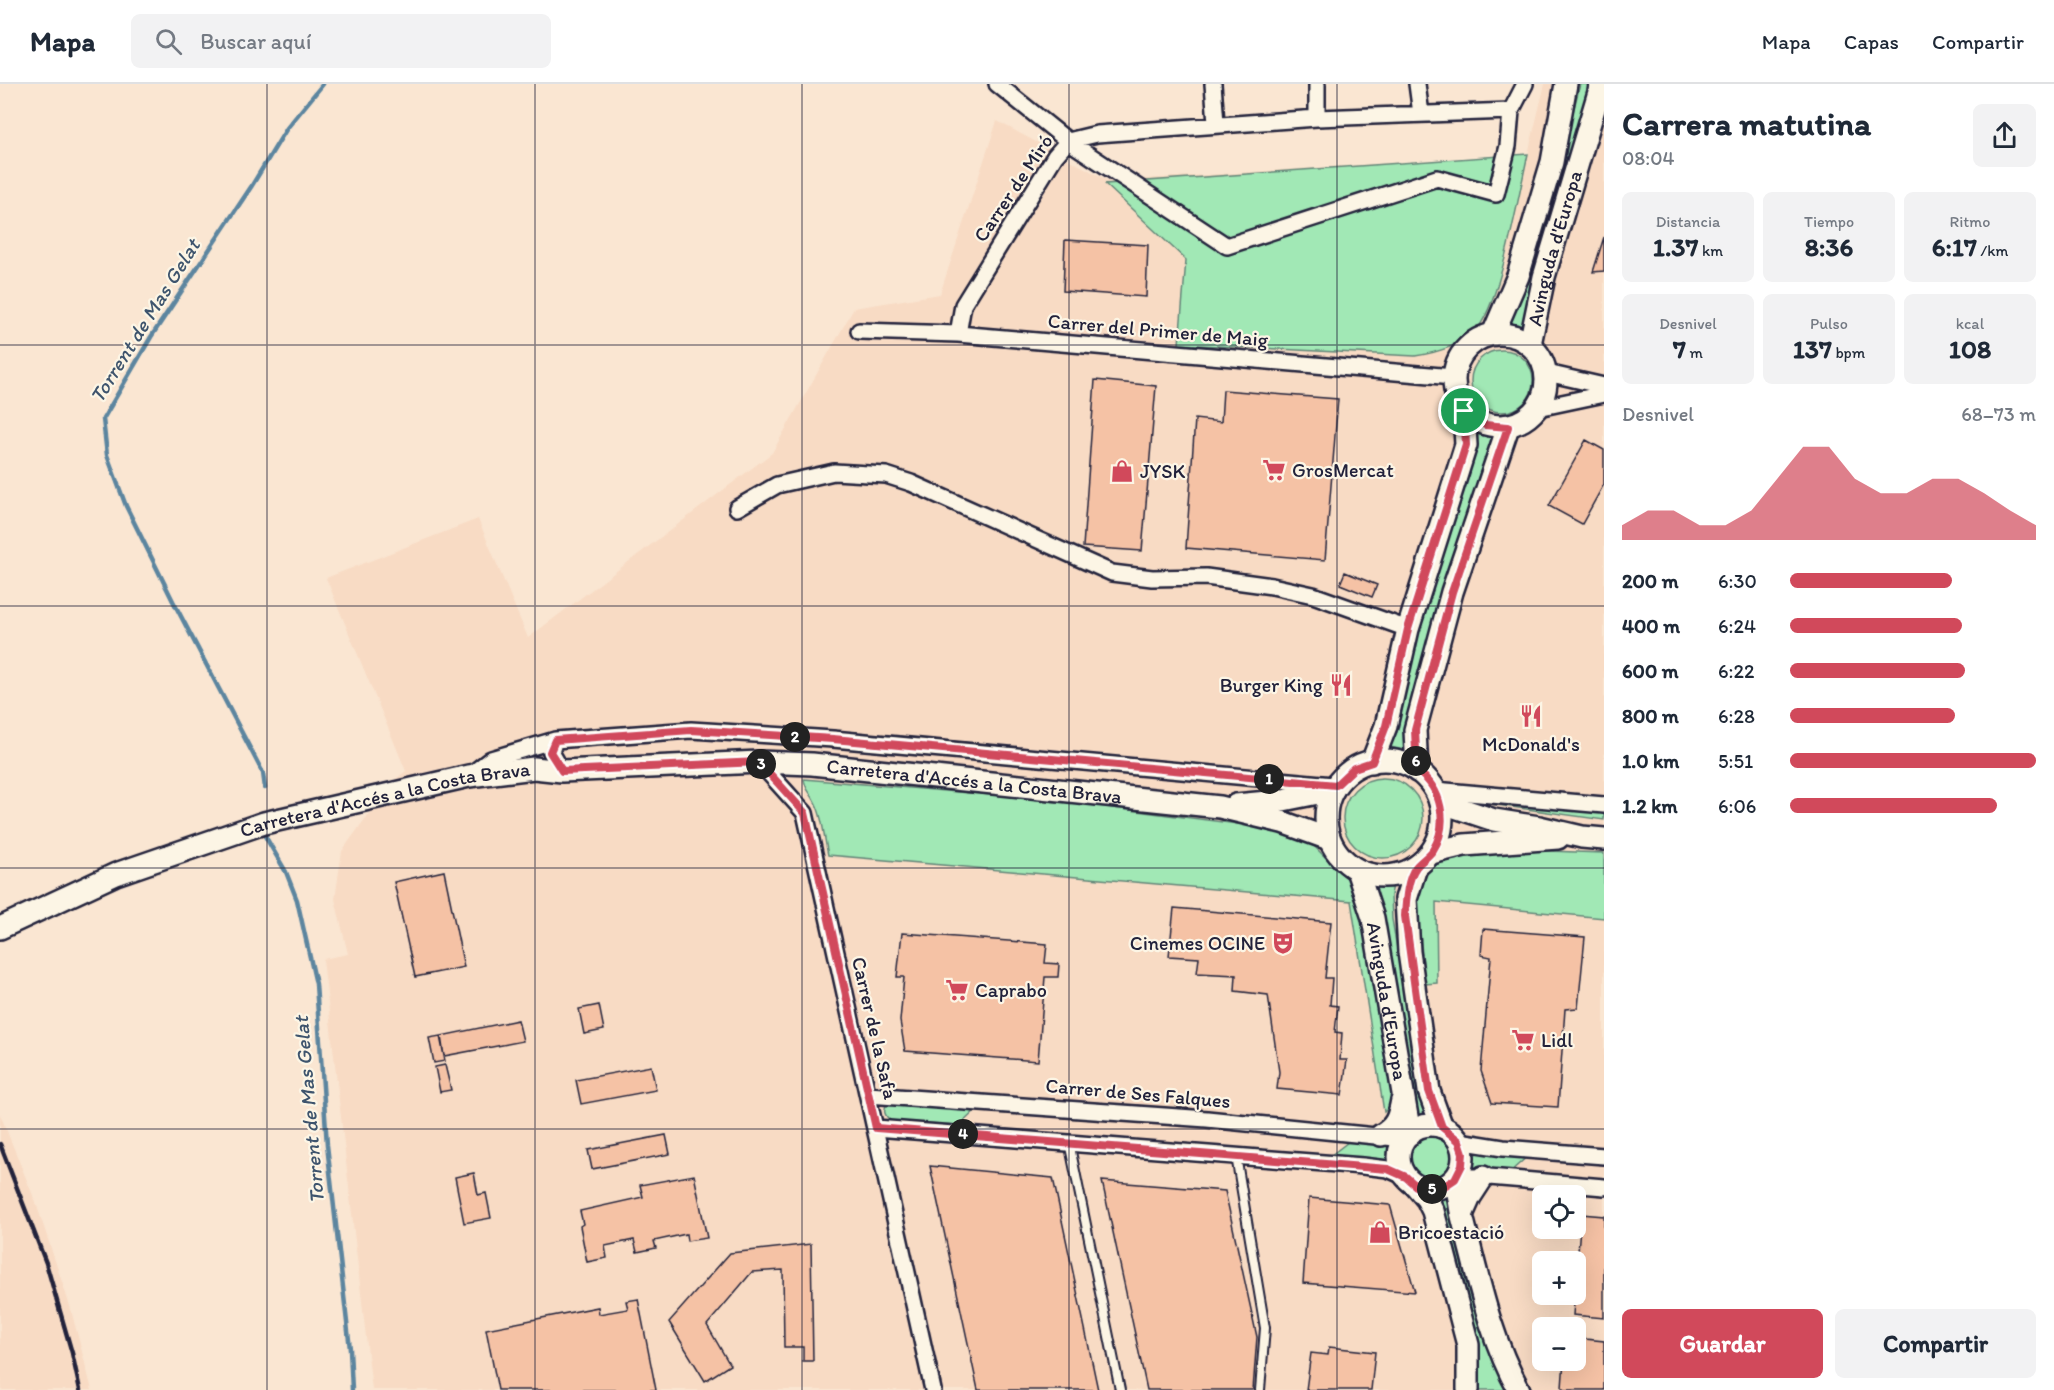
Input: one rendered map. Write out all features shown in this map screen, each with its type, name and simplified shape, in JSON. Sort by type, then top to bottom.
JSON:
[{"type":"street","points":[[997,84],[1068,141],[1227,246],[1437,178],[1496,194],[1508,146],[1511,111],[1525,84]]},
{"type":"street","points":[[1213,84],[1216,123]]},
{"type":"street","points":[[1317,84],[1317,118]]},
{"type":"street","points":[[1417,84],[1421,114]]},
{"type":"street","name":"Avinguda d'Europa","points":[[1493,334],[1518,276],[1552,162],[1566,84]]},
{"type":"street","name":"Avinguda d'Europa","points":[[1530,344],[1544,277],[1600,84]]},
{"type":"street","name":"Carrer de Miró","points":[[958,334],[963,304],[1055,156],[1068,141],[1097,134],[1216,123],[1511,111]]},
{"type":"street","name":"Carrer del Primer de Maig","points":[[859,331],[958,334],[1453,377]]},
{"type":"street","points":[[1372,762],[1386,726],[1408,629],[1466,445],[1464,411],[1455,395],[1453,377],[1460,355],[1475,340],[1493,334],[1514,335],[1530,344],[1547,373],[1546,392],[1538,408],[1525,420],[1508,427],[1485,425],[1464,411]]},
{"type":"street","points":[[1547,373],[1604,386]]},
{"type":"street","points":[[1538,408],[1604,394]]},
{"type":"street","points":[[1417,771],[1415,730],[1417,721],[1452,592],[1508,427]]},
{"type":"street","points":[[737,508],[777,485],[834,472],[885,475],[911,483],[1112,573],[1152,578],[1206,577],[1272,586],[1313,595],[1408,629]]},
{"type":"street","points":[[469,776],[491,759],[555,740],[691,730],[833,739],[1335,788]]},
{"type":"street","points":[[555,740],[550,752],[562,771]]},
{"type":"street","name":"Carretera d'Accés a la Costa Brava","points":[[0,928],[116,874],[264,823],[469,776],[534,768],[562,771],[759,762],[812,764],[1220,807],[1282,822],[1329,839]]},
{"type":"street","name":"Carrer de la Safa","points":[[759,762],[805,813],[933,1390]]},
{"type":"street","points":[[1423,860],[1441,829],[1437,796],[1427,780],[1417,771],[1395,762],[1372,762],[1354,768],[1335,788],[1326,811],[1326,828],[1329,839],[1342,859],[1357,870],[1370,874],[1387,876],[1400,874],[1423,860],[1464,845],[1582,837]]},
{"type":"street","name":"Carretera d'Accés a la Costa Brava","points":[[1220,807],[1278,801],[1335,788]]},
{"type":"street","points":[[1437,796],[1604,805]]},
{"type":"street","points":[[1437,796],[1494,820],[1604,839]]},
{"type":"street","name":"Avinguda d'Europa","points":[[1423,860],[1406,899],[1408,940],[1429,1091],[1442,1127]]},
{"type":"street","name":"Avinguda d'Europa","points":[[1357,870],[1373,918],[1403,1097],[1407,1136]]},
{"type":"street","name":"Carrer de Ses Falques","points":[[868,1095],[1407,1136]]},
{"type":"street","points":[[1381,1135],[1396,1123],[1403,1097]]},
{"type":"street","points":[[1468,1390],[1468,1344],[1465,1327],[1432,1211],[1427,1199],[1400,1164],[1400,1151],[1407,1136],[1422,1127],[1442,1127],[1459,1141],[1503,1148],[1604,1156]]},
{"type":"street","points":[[876,1128],[1388,1169],[1430,1189],[1443,1187],[1456,1178],[1462,1165],[1463,1153],[1459,1141]]},
{"type":"street","points":[[1456,1178],[1483,1177],[1604,1187]]},
{"type":"street","points":[[1462,1216],[1470,1197],[1483,1177]]},
{"type":"street","points":[[1456,1178],[1462,1216],[1489,1320],[1506,1368],[1519,1390]]},
{"type":"street","points":[[1461,1390],[1469,1369]]},
{"type":"lane","points":[[1069,1142],[1120,1390]]},
{"type":"lane","points":[[1236,1156],[1265,1328],[1260,1390]]},
{"type":"shaded area","points":[[1545,84],[1604,84],[1604,1390],[372,1390],[323,959],[348,954],[335,899],[342,851],[391,783],[406,771],[326,578],[478,519],[528,638],[772,453],[854,308],[940,294],[997,121],[1109,181],[1528,154]]},
{"type":"shaded area","points":[[0,1114],[36,1203],[70,1306],[92,1390],[2,1390],[0,1364]]},
{"type":"green space","points":[[1580,84],[1592,84],[1525,329],[1505,324],[1565,144]]},
{"type":"green space","points":[[1528,154],[1500,275],[1493,299],[1484,318],[1475,331],[1455,345],[1415,356],[1179,344],[1186,260],[1105,184]]},
{"type":"green space","points":[[1502,350],[1514,352],[1524,359],[1531,369],[1533,381],[1531,393],[1524,403],[1514,410],[1502,412],[1490,410],[1480,403],[1473,393],[1471,381],[1473,369],[1480,359],[1490,352]]},
{"type":"green space","points":[[1478,431],[1497,436],[1479,475],[1413,701],[1409,751],[1390,747],[1397,732],[1403,686]]},
{"type":"green space","points":[[1383,778],[1398,781],[1411,790],[1420,803],[1423,818],[1420,833],[1411,846],[1398,855],[1383,858],[1368,855],[1355,846],[1346,833],[1343,818],[1346,803],[1355,790],[1368,781]]},
{"type":"green space","points":[[804,779],[1051,800],[1285,830],[1308,840],[1332,864],[1355,880],[1361,891],[1396,1101],[1384,1112],[1351,901],[828,855],[819,813]]},
{"type":"green space","points":[[1459,796],[1604,812],[1604,820],[1468,801]]},
{"type":"green space","points":[[1519,850],[1604,853],[1604,918],[1436,902],[1437,983],[1425,984],[1418,894],[1429,870],[1455,851]]},
{"type":"green space","points":[[1393,885],[1392,919],[1421,1092],[1430,1118],[1413,1122],[1367,886],[1382,888]]},
{"type":"green space","points":[[887,1103],[978,1108],[960,1125],[891,1121],[885,1113]]},
{"type":"green space","points":[[1431,1136],[1446,1142],[1452,1157],[1446,1172],[1431,1178],[1416,1172],[1410,1157],[1416,1142]]},
{"type":"green space","points":[[1352,1139],[1399,1141],[1397,1152],[1399,1164],[1330,1156]]},
{"type":"green space","points":[[1472,1146],[1530,1154],[1510,1172],[1468,1171],[1472,1159]]},
{"type":"green space","points":[[1450,1190],[1452,1220],[1483,1333],[1492,1359],[1510,1390],[1473,1390],[1429,1193]]},
{"type":"building","points":[[1604,237],[1604,271],[1593,272]]},
{"type":"building","points":[[1065,240],[1148,245],[1146,297],[1063,291]]},
{"type":"building","points":[[1095,380],[1156,386],[1142,551],[1083,547]]},
{"type":"building","points":[[1223,390],[1338,399],[1325,560],[1186,548],[1195,419],[1221,422]]},
{"type":"building","points":[[1586,440],[1604,450],[1604,484],[1582,524],[1549,506]]},
{"type":"building","points":[[1345,572],[1377,585],[1372,597],[1340,584]]},
{"type":"building","points":[[444,871],[464,967],[415,977],[394,882]]},
{"type":"building","points":[[1174,908],[1331,922],[1325,978],[1332,978],[1330,1005],[1338,1006],[1335,1032],[1342,1033],[1340,1060],[1347,1060],[1342,1095],[1277,1089],[1279,1072],[1268,995],[1235,991],[1236,975],[1197,973],[1199,958],[1169,956]]},
{"type":"building","name":"Lidl","points":[[1483,929],[1585,937],[1578,1008],[1565,1009],[1558,1107],[1492,1103],[1481,1071],[1491,957],[1481,955]]},
{"type":"building","points":[[902,933],[1047,944],[1045,963],[1059,964],[1058,977],[1045,977],[1038,1061],[905,1051],[900,1021],[904,977],[897,977]]},
{"type":"building","points":[[599,1005],[604,1030],[584,1034],[579,1009]]},
{"type":"building","points":[[518,1020],[523,1041],[444,1056],[441,1036]]},
{"type":"building","points":[[440,1036],[445,1061],[434,1063],[429,1038]]},
{"type":"building","points":[[445,1065],[451,1090],[440,1092],[435,1067]]},
{"type":"building","points":[[651,1066],[656,1090],[581,1104],[576,1080]]},
{"type":"building","points":[[666,1135],[670,1154],[592,1169],[588,1150]]},
{"type":"building","points":[[930,1166],[1053,1178],[1098,1390],[978,1390]]},
{"type":"building","points":[[474,1173],[478,1195],[486,1193],[491,1218],[464,1223],[455,1177]]},
{"type":"building","points":[[694,1175],[707,1238],[687,1241],[686,1234],[654,1241],[656,1248],[637,1252],[634,1240],[605,1246],[607,1258],[587,1262],[580,1226],[583,1224],[580,1211],[643,1197],[640,1185]]},
{"type":"building","points":[[1102,1181],[1225,1191],[1257,1337],[1253,1390],[1147,1390]]},
{"type":"building","points":[[1309,1198],[1390,1205],[1415,1292],[1303,1283]]},
{"type":"building","points":[[1586,1214],[1604,1216],[1604,1318],[1573,1315],[1574,1305],[1586,1305],[1586,1251],[1578,1251],[1579,1239],[1586,1239]]},
{"type":"building","points":[[811,1244],[813,1361],[803,1361],[803,1347],[784,1347],[783,1270],[752,1272],[707,1325],[730,1365],[705,1381],[669,1322],[730,1253]]},
{"type":"building","points":[[638,1299],[656,1390],[498,1390],[486,1329],[598,1307],[599,1314],[628,1309],[626,1301]]},
{"type":"building","points":[[1586,1339],[1604,1341],[1604,1390],[1564,1390],[1562,1388],[1563,1371],[1586,1371]]},
{"type":"building","points":[[1329,1347],[1375,1352],[1371,1390],[1306,1390],[1311,1353],[1328,1355]]},
{"type":"waterway","name":"Torrent de Mas Gelat","points":[[265,788],[263,773],[126,506],[107,455],[103,419],[151,337],[251,187],[287,128],[323,84]]},
{"type":"waterway","name":"Torrent de Mas Gelat","points":[[265,836],[286,872],[297,900],[316,984],[327,1145],[350,1349],[352,1390]]},
{"type":"railway","points":[[0,1144],[46,1263],[72,1353],[80,1390]]},
{"type":"place","name":"GrosMercat","points":[[1274,470]]},
{"type":"place","name":"JYSK","points":[[1122,471]]},
{"type":"place","name":"Burger King","points":[[1341,685]]},
{"type":"place","name":"McDonald's","points":[[1531,716]]},
{"type":"place","name":"Cinemes OCINE","points":[[1283,943]]},
{"type":"place","name":"Caprabo","points":[[957,990]]},
{"type":"place","name":"Lidl","points":[[1523,1040]]},
{"type":"place","name":"Bricoestació","points":[[1380,1232]]},
{"type":"route","points":[[1464,411],[1485,425],[1508,427],[1452,592],[1415,730],[1417,771],[1437,794],[1442,823],[1434,848],[1416,867],[1409,885],[1405,916],[1429,1091],[1442,1127],[1459,1141],[1463,1153],[1462,1165],[1457,1177],[1443,1187],[1430,1189],[1416,1186],[1406,1177],[1388,1169],[876,1128],[805,813],[759,762],[562,771],[550,752],[555,740],[691,730],[833,739],[1336,785],[1354,768],[1372,762],[1386,726],[1408,629],[1466,445],[1464,411]]}]
